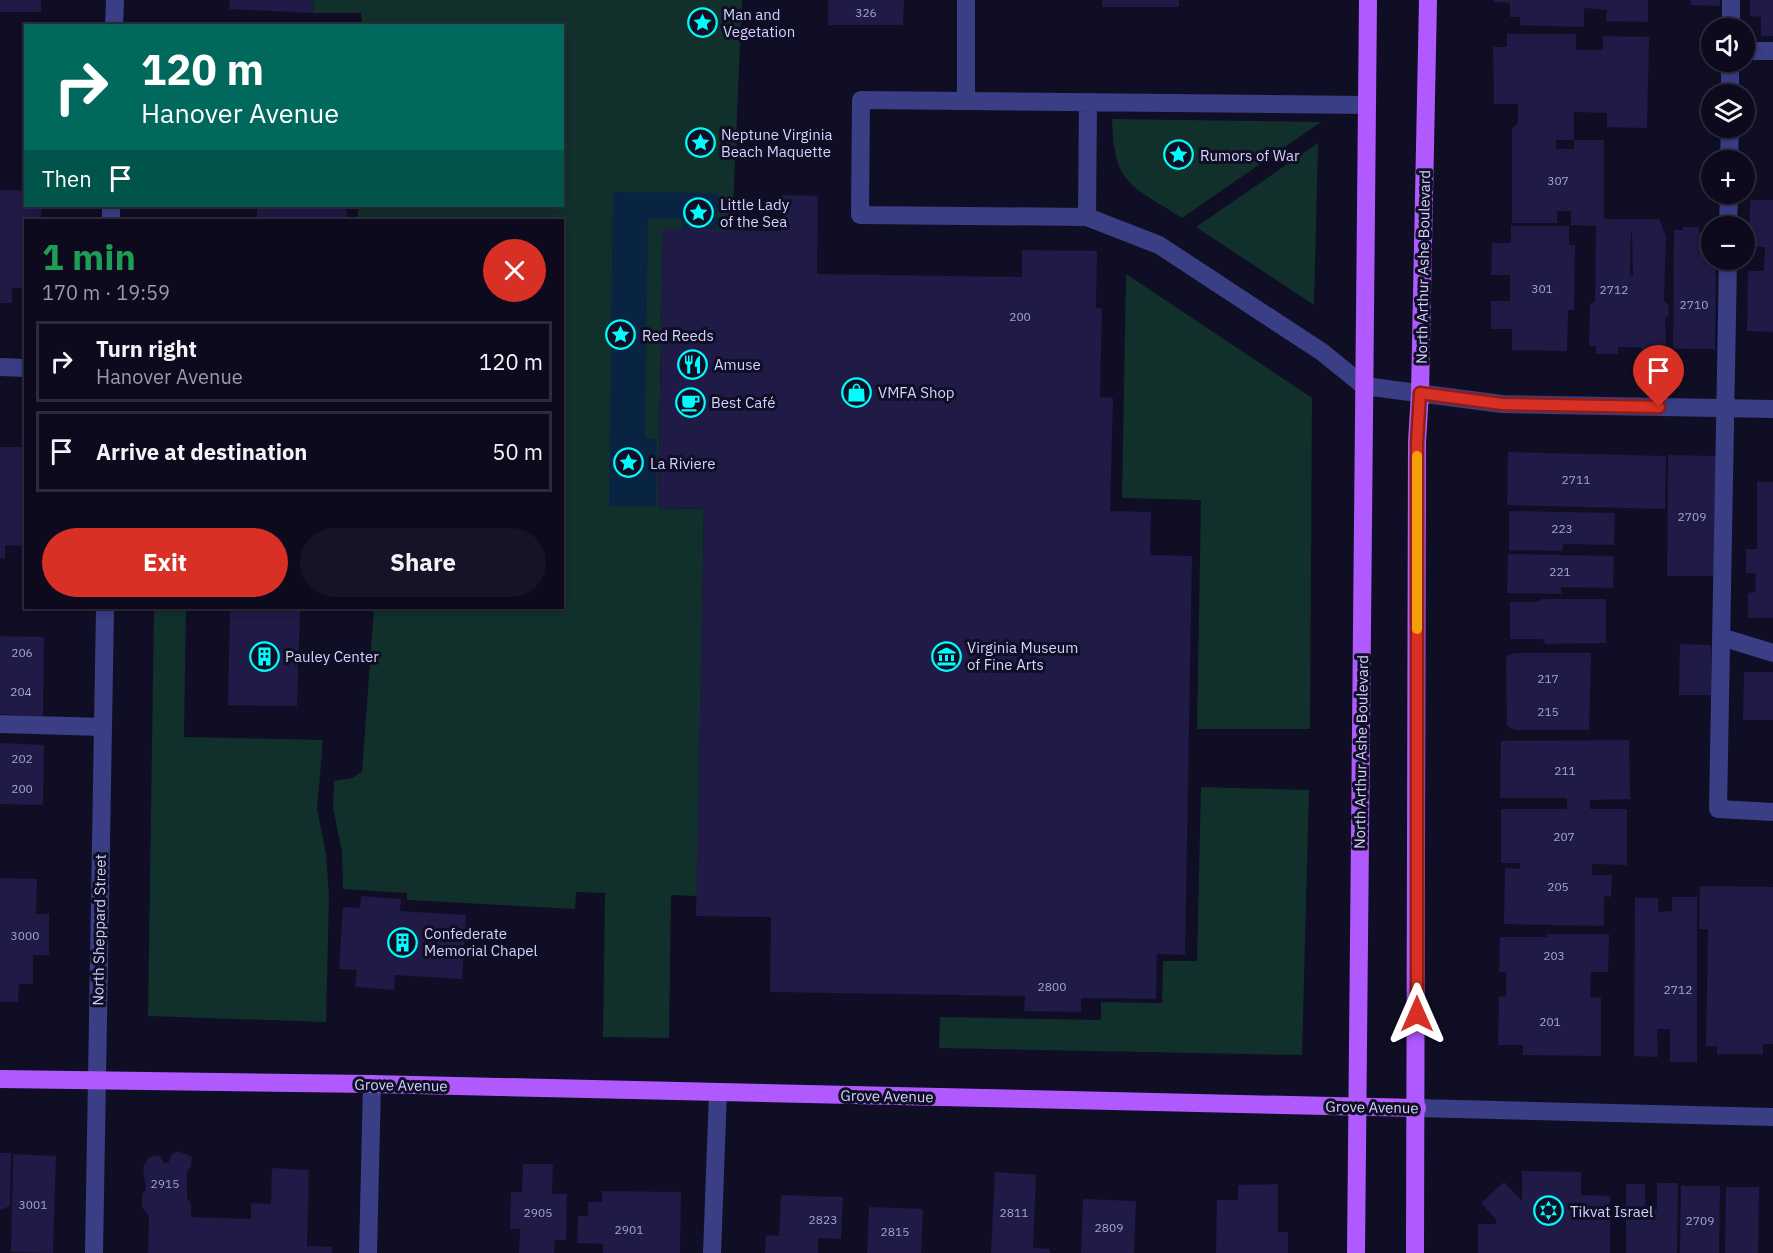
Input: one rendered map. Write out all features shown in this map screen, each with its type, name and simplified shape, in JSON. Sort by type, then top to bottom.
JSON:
[{"type":"main road","name":"North Arthur Ashe Boulevard","points":[[1356,1253],[1368,0]]},
{"type":"main road","name":"North Arthur Ashe Boulevard","points":[[1415,1253],[1417,442],[1428,0]]},
{"type":"main road","name":"Grove Avenue","points":[[0,1079],[372,1084],[1417,1108]]},
{"type":"street","points":[[114,24],[115,0]]},
{"type":"street","points":[[966,0],[966,100]]},
{"type":"street","points":[[1731,0],[1731,18]]},
{"type":"street","points":[[1755,51],[1773,51]]},
{"type":"street","points":[[1367,105],[861,100],[860,215],[1087,217],[1159,244],[1323,352],[1364,386],[1502,404],[1773,409]]},
{"type":"street","points":[[1087,217],[1088,102]]},
{"type":"street","points":[[1728,270],[1718,809],[1773,812]]},
{"type":"street","points":[[0,367],[24,368]]},
{"type":"street","name":"North Sheppard Street","points":[[94,1253],[105,609]]},
{"type":"street","points":[[1721,637],[1773,653]]},
{"type":"street","points":[[0,724],[103,727]]},
{"type":"street","points":[[372,1084],[368,1253],[385,1253]]},
{"type":"street","points":[[712,1253],[718,1092]]},
{"type":"street","name":"Grove Avenue","points":[[1417,1108],[1773,1118]]},
{"type":"green space","points":[[314,0],[742,0],[732,231],[663,230],[658,508],[704,509],[697,896],[671,895],[669,1038],[603,1037],[605,893],[576,892],[575,909],[407,900],[407,893],[343,889],[342,852],[333,808],[334,781],[352,778],[362,772],[374,609],[564,609],[564,219],[358,219],[358,207],[564,207],[564,24],[362,24],[361,13],[313,13]]},
{"type":"green space","points":[[1112,119],[1321,122],[1182,218],[1149,198],[1128,181],[1116,158]]},
{"type":"green space","points":[[1318,143],[1314,305],[1196,227]]},
{"type":"green space","points":[[1126,274],[1312,398],[1310,729],[1197,729],[1201,500],[1122,498]]},
{"type":"green space","points":[[154,609],[186,609],[184,737],[323,740],[317,809],[326,854],[329,895],[326,1022],[148,1016]]},
{"type":"green space","points":[[1201,787],[1309,790],[1302,1055],[939,1048],[940,1017],[1101,1020],[1101,1002],[1162,1003],[1163,961],[1197,961]]},
{"type":"water","points":[[613,192],[718,193],[717,229],[682,229],[682,219],[648,219],[645,438],[657,439],[656,506],[609,506]]},
{"type":"building","points":[[0,0],[41,0],[41,12],[0,12]]},
{"type":"building","points":[[230,0],[313,0],[313,13],[229,9]]},
{"type":"building","points":[[828,0],[904,0],[903,25],[828,25]]},
{"type":"building","points":[[1102,0],[1179,0],[1179,7],[1102,7]]},
{"type":"building","points":[[1494,0],[1648,0],[1648,22],[1606,21],[1607,10],[1584,8],[1584,27],[1520,25],[1520,17],[1510,17],[1510,3],[1494,2]]},
{"type":"building","points":[[1691,0],[1720,0],[1720,6],[1691,5]]},
{"type":"building","points":[[1750,0],[1773,0],[1773,36],[1761,36],[1761,17],[1750,16]]},
{"type":"building","points":[[1507,34],[1576,34],[1576,50],[1603,50],[1603,36],[1649,37],[1647,128],[1607,127],[1607,113],[1574,112],[1574,140],[1604,140],[1604,219],[1659,219],[1666,236],[1664,301],[1668,304],[1669,315],[1665,318],[1666,345],[1661,345],[1661,354],[1642,354],[1641,347],[1618,347],[1618,354],[1596,354],[1596,346],[1589,346],[1590,305],[1595,301],[1596,226],[1571,225],[1571,211],[1557,211],[1557,223],[1512,223],[1512,128],[1518,123],[1518,104],[1494,104],[1493,47],[1507,47]],"holes":[[[1556,140],[1574,140],[1574,149],[1556,149]],[[1632,232],[1633,276],[1630,275]]]},
{"type":"building","points":[[0,190],[24,191],[24,207],[42,207],[41,219],[24,219],[24,288],[12,288],[12,303],[0,303]]},
{"type":"building","name":"Virginia Museum of Fine Arts","points":[[782,195],[818,196],[817,274],[1022,277],[1022,250],[1097,251],[1096,308],[1102,308],[1100,397],[1113,398],[1110,511],[1151,512],[1150,555],[1192,556],[1185,955],[1157,954],[1156,999],[1081,998],[1081,1012],[1024,1011],[1025,996],[770,992],[771,917],[696,916],[704,509],[658,508],[663,229],[781,231]]},
{"type":"building","points":[[1755,200],[1773,200],[1773,332],[1747,331],[1748,271],[1764,271],[1765,247],[1755,247],[1755,216],[1750,216],[1750,204],[1755,204]]},
{"type":"building","points":[[257,207],[347,207],[346,219],[257,219]]},
{"type":"building","points":[[1511,226],[1569,226],[1569,245],[1575,245],[1574,310],[1568,310],[1567,351],[1512,350],[1512,329],[1491,329],[1491,301],[1510,301],[1510,275],[1491,275],[1492,243],[1511,243]]},
{"type":"building","points":[[1683,227],[1699,227],[1701,270],[1716,270],[1715,349],[1673,349],[1674,230],[1683,230]]},
{"type":"building","points":[[0,447],[24,447],[23,546],[5,545],[5,558],[0,558]]},
{"type":"building","points":[[1508,452],[1666,456],[1665,509],[1507,505]]},
{"type":"building","points":[[1668,455],[1716,456],[1715,576],[1667,576]]},
{"type":"building","points":[[1757,482],[1773,482],[1773,618],[1748,618],[1748,593],[1755,592],[1756,573],[1746,573],[1746,549],[1757,549]]},
{"type":"building","points":[[1509,511],[1615,513],[1614,545],[1563,544],[1562,551],[1509,550]]},
{"type":"building","points":[[1508,554],[1614,556],[1613,588],[1561,587],[1561,594],[1507,593]]},
{"type":"building","points":[[1542,599],[1606,599],[1606,643],[1546,644],[1542,639],[1510,639],[1510,602],[1537,602]]},
{"type":"building","name":"Pauley Center","points":[[230,609],[300,609],[297,706],[228,705]]},
{"type":"building","points":[[0,636],[44,637],[43,716],[0,714]]},
{"type":"building","points":[[1680,644],[1711,645],[1711,695],[1679,695]]},
{"type":"building","points":[[1514,653],[1591,653],[1589,730],[1515,730],[1507,726],[1506,660],[1507,656]]},
{"type":"building","points":[[1744,672],[1773,672],[1773,720],[1743,720]]},
{"type":"building","points":[[1629,740],[1630,799],[1590,800],[1590,809],[1627,809],[1627,865],[1592,864],[1592,875],[1612,875],[1611,897],[1604,896],[1604,926],[1504,924],[1505,868],[1520,869],[1520,863],[1501,863],[1501,809],[1567,809],[1567,798],[1500,798],[1501,741]]},
{"type":"building","points":[[0,743],[44,745],[43,805],[0,804]]},
{"type":"building","points":[[0,878],[37,879],[36,914],[49,914],[49,955],[33,955],[33,984],[19,984],[18,1002],[0,1002]]},
{"type":"building","points":[[1700,886],[1773,887],[1773,1044],[1763,1044],[1763,1054],[1717,1054],[1717,1046],[1706,1046],[1708,929],[1699,929]]},
{"type":"building","name":"Confederate Memorial Chapel","points":[[361,896],[401,899],[400,911],[466,915],[462,979],[395,975],[394,990],[355,987],[357,970],[339,969],[343,907],[360,908]]},
{"type":"building","points":[[1672,897],[1697,897],[1697,1062],[1670,1062],[1670,1029],[1657,1029],[1658,1057],[1634,1056],[1635,898],[1658,898],[1658,912],[1672,911]]},
{"type":"building","points":[[1547,934],[1609,934],[1608,972],[1591,972],[1590,997],[1601,998],[1601,1056],[1523,1055],[1523,1045],[1498,1045],[1499,997],[1506,996],[1506,972],[1499,972],[1500,937],[1547,937]]},
{"type":"building","points":[[178,1151],[192,1157],[191,1167],[187,1172],[187,1198],[191,1204],[191,1217],[251,1219],[251,1203],[271,1204],[272,1168],[309,1170],[307,1246],[332,1247],[332,1253],[148,1253],[149,1216],[142,1207],[142,1194],[146,1190],[143,1167],[149,1157],[159,1155],[163,1162],[168,1163],[172,1154]]},
{"type":"building","points":[[0,1153],[11,1153],[10,1206],[0,1210]]},
{"type":"building","points":[[13,1154],[56,1156],[53,1253],[11,1252]]},
{"type":"building","points":[[523,1164],[553,1164],[552,1194],[567,1194],[566,1240],[555,1240],[554,1253],[519,1253],[520,1229],[510,1229],[511,1192],[522,1192]]},
{"type":"building","name":"Tikvat Israel","points":[[1522,1171],[1581,1172],[1581,1195],[1610,1196],[1610,1253],[1478,1253],[1478,1224],[1496,1224],[1496,1219],[1481,1203],[1504,1182],[1522,1201]]},
{"type":"building","points":[[995,1172],[1036,1175],[1033,1248],[1050,1249],[1050,1253],[991,1253]]},
{"type":"building","points":[[1657,1183],[1678,1183],[1677,1253],[1626,1253],[1626,1184],[1645,1184],[1645,1210],[1657,1210]]},
{"type":"building","points":[[1278,1184],[1278,1232],[1288,1232],[1288,1253],[1216,1253],[1217,1200],[1238,1200],[1238,1185]]},
{"type":"building","points":[[1681,1186],[1720,1186],[1719,1253],[1680,1253]]},
{"type":"building","points":[[1726,1187],[1759,1187],[1758,1253],[1725,1253]]},
{"type":"building","points":[[602,1191],[681,1192],[680,1253],[603,1253],[603,1244],[577,1243],[578,1216],[588,1216],[588,1202],[602,1202]]},
{"type":"building","points":[[781,1195],[843,1197],[841,1239],[818,1238],[818,1253],[765,1253],[766,1235],[779,1236]]},
{"type":"building","points":[[1083,1199],[1136,1201],[1134,1253],[1081,1253]]},
{"type":"building","points":[[869,1207],[923,1209],[921,1253],[867,1253]]},
{"type":"slow traffic","points":[[1417,456],[1417,629]]},
{"type":"place","name":"Man and Vegetation","points":[[702,23]]},
{"type":"place","name":"Neptune Virginia Beach Maquette","points":[[700,143]]},
{"type":"place","name":"Rumors of War","points":[[1179,155]]},
{"type":"place","name":"Little Lady of the Sea","points":[[699,213]]},
{"type":"place","name":"Red Reeds","points":[[621,335]]},
{"type":"place","name":"Amuse","points":[[693,364]]},
{"type":"place","name":"VMFA Shop","points":[[857,392]]},
{"type":"place","name":"Best Café","points":[[690,402]]},
{"type":"place","name":"La Riviere","points":[[629,463]]},
{"type":"place","name":"Pauley Center","points":[[264,656]]},
{"type":"place","name":"Virginia Museum of Fine Arts","points":[[946,656]]},
{"type":"place","name":"Confederate Memorial Chapel","points":[[403,942]]},
{"type":"place","name":"Tikvat Israel","points":[[1549,1211]]},
{"type":"route","points":[[1417,1014],[1417,442],[1420,393],[1502,404],[1659,407]]}]
